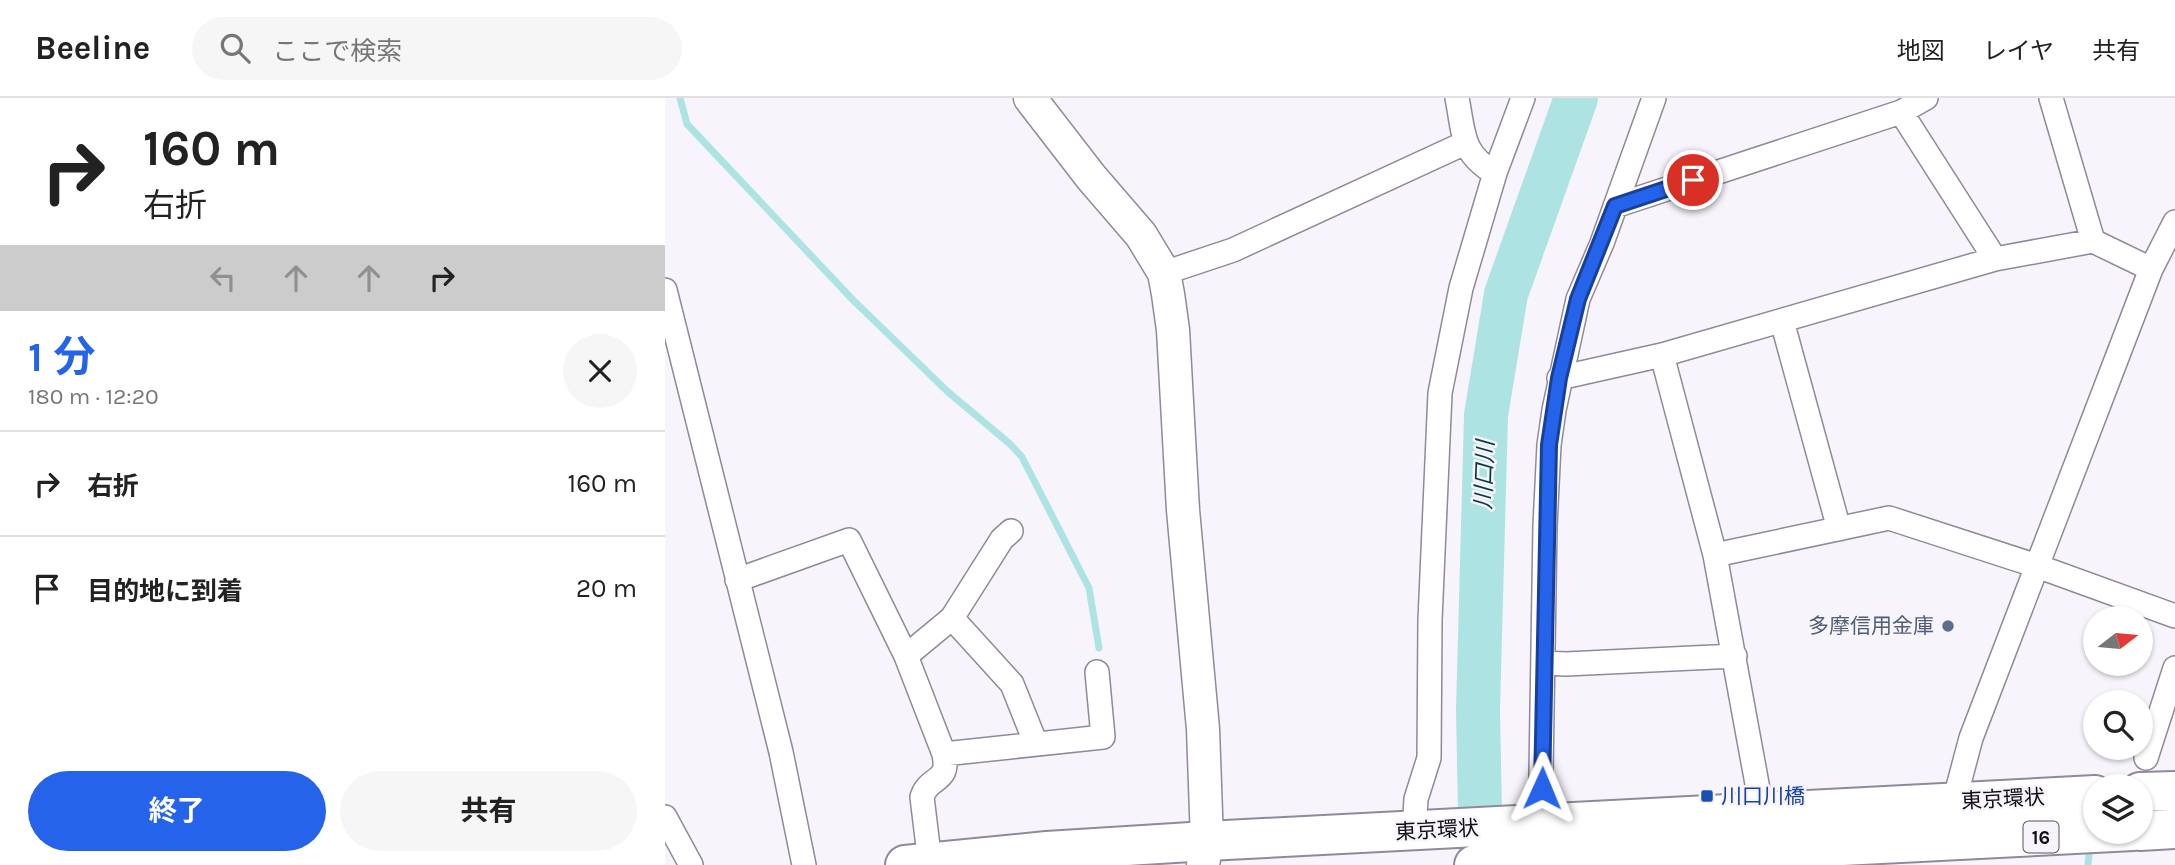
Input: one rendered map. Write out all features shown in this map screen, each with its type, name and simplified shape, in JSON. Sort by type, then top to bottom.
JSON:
[{"type":"highway","points":[[2153,780],[2175,790]]},
{"type":"highway","name":"東京環状","points":[[918,864],[1047,851],[1205,853],[1426,830],[2083,796]]},
{"type":"highway","points":[[2153,830],[2175,829]]},
{"type":"highway","name":"東京環状","points":[[1474,865],[1949,853],[2083,837]]},
{"type":"street","points":[[1030,98],[1140,235],[1164,273],[1173,330],[1183,510],[1203,729],[1205,853]]},
{"type":"street","points":[[1457,98],[1465,143],[1479,164],[1495,173]]},
{"type":"street","points":[[1426,830],[1416,799],[1429,758],[1430,620],[1440,393],[1461,288],[1495,173],[1523,98]]},
{"type":"street","points":[[1533,863],[1544,663],[1549,445],[1559,378],[1578,299],[1654,98]]},
{"type":"street","points":[[1615,206],[1901,112],[1926,98]]},
{"type":"street","points":[[2051,98],[2093,241]]},
{"type":"street","points":[[1901,112],[1995,259]]},
{"type":"street","points":[[1164,273],[1234,250],[1465,143]]},
{"type":"street","points":[[1949,853],[1954,802],[1971,738],[2151,269],[2175,222]]},
{"type":"street","points":[[1559,378],[1662,355],[1995,259],[2093,241],[2151,269]]},
{"type":"street","points":[[665,290],[781,752],[804,865]]},
{"type":"street","points":[[1782,321],[1839,529]]},
{"type":"street","points":[[1662,355],[1715,555],[1762,811]]},
{"type":"street","points":[[1715,555],[1889,518],[2037,566],[2175,616]]},
{"type":"street","points":[[906,656],[952,618],[1002,539],[1011,531]]},
{"type":"street","points":[[737,580],[849,540],[906,656],[947,766],[944,773],[924,790],[918,864]]},
{"type":"street","points":[[952,618],[1012,684],[1036,744]]},
{"type":"street","points":[[1544,663],[1735,656]]},
{"type":"street","points":[[2143,774],[2175,668]]},
{"type":"street","points":[[944,754],[1103,737],[1097,672]]},
{"type":"street","points":[[665,817],[691,865]]},
{"type":"waterway","points":[[680,98],[687,124],[853,300],[947,391],[1022,457],[1089,588],[1099,648]]},
{"type":"waterway","name":"川口川","points":[[1481,865],[1478,710],[1486,415],[1506,294],[1576,98]]},
{"type":"waterway","points":[[2088,865],[2089,855]]},
{"type":"place","name":"多摩信用金庫","points":[[1948,626]]},
{"type":"place","name":"川口川橋","points":[[1707,796]]},
{"type":"route","points":[[1542,788],[1545,526],[1549,445],[1568,336],[1578,299],[1615,206],[1693,180]]}]
